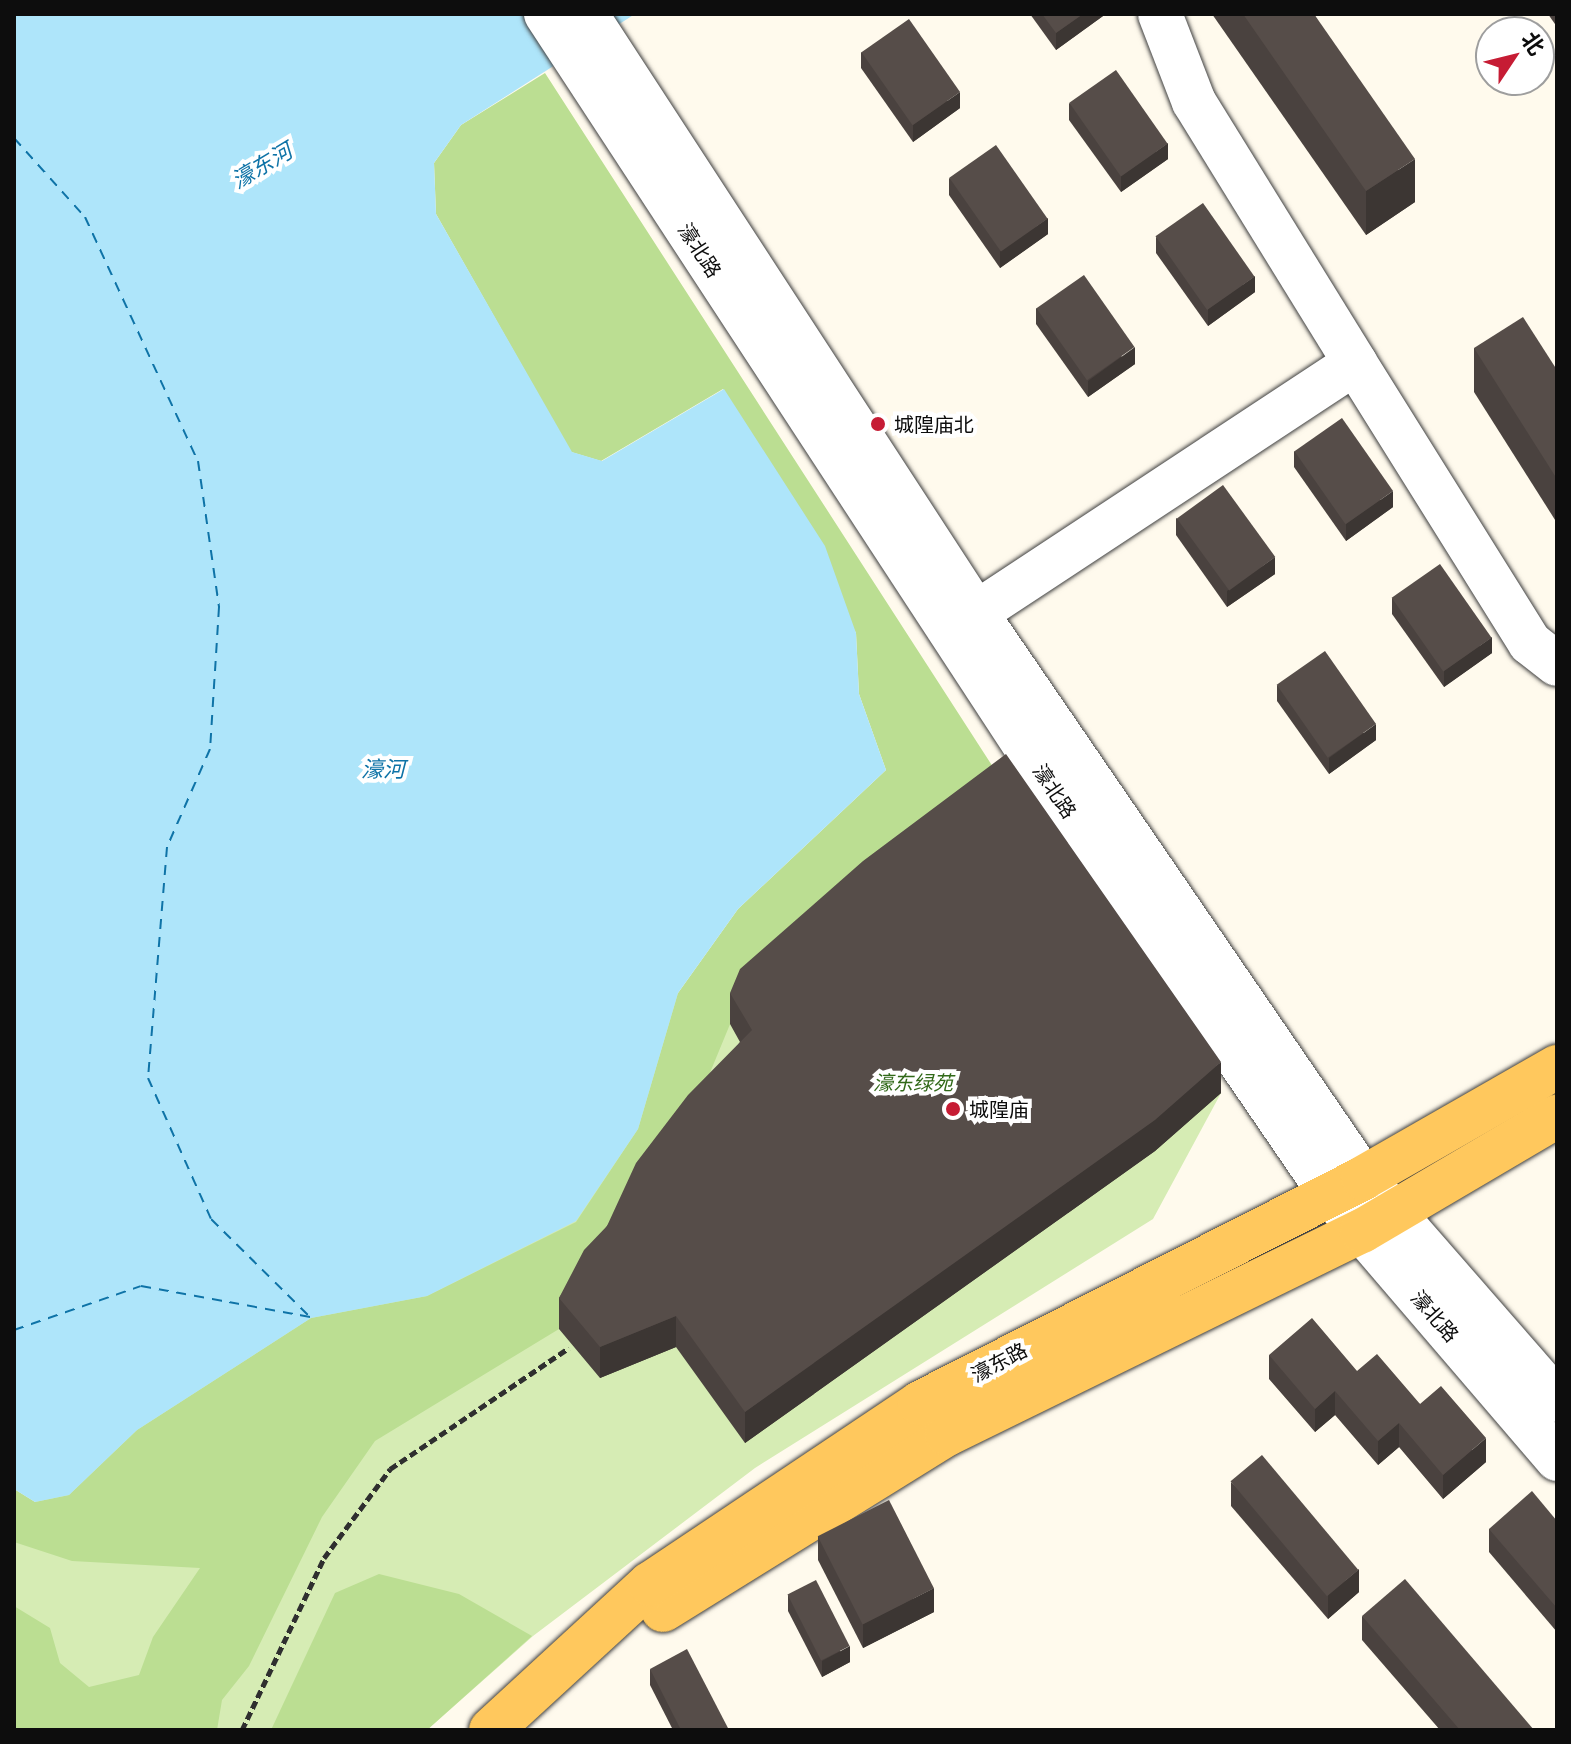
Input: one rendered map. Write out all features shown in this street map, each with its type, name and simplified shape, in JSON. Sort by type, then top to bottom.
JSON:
[{"type":"main road","name":"濠东路","points":[[491,1730],[650,1584],[867,1437],[1108,1305],[1347,1186],[1557,1067]]},
{"type":"main road","name":"濠东路","points":[[531,1730],[666,1608],[768,1540],[961,1427],[1377,1222],[1557,1116]]},
{"type":"street","points":[[546,14],[611,83]]},
{"type":"street","points":[[586,14],[611,83]]},
{"type":"street","points":[[1160,14],[1194,102],[1530,643],[1557,664]]},
{"type":"street","name":"濠北路","points":[[611,83],[976,613],[1347,1186]]},
{"type":"street","name":"濠北路","points":[[611,83],[1050,783],[1347,1186],[1557,1459]]},
{"type":"street","points":[[976,613],[1355,363]]},
{"type":"street","name":"濠北路","points":[[1377,1222],[1557,1400]]},
{"type":"path","points":[[242,1730],[324,1558],[390,1469],[569,1348]]},
{"type":"green space","points":[[545,73],[993,767],[740,1000],[688,1126],[559,1329],[375,1441],[322,1517],[249,1666],[222,1700],[217,1730],[14,1730],[14,1606],[50,1628],[60,1663],[89,1687],[139,1675],[153,1637],[200,1568],[72,1561],[14,1542],[14,1489],[35,1502],[69,1495],[137,1430],[311,1318],[427,1296],[576,1222],[638,1129],[678,993],[738,909],[886,770],[859,694],[856,633],[723,389],[601,461],[571,452],[436,214],[434,163],[461,125]]},
{"type":"green space","name":"濠东绿苑","points":[[678,993],[1221,1093],[1153,1219],[755,1468],[533,1636],[427,1730],[14,1730],[14,1489],[35,1502]]},
{"type":"green space","points":[[379,1574],[459,1594],[532,1636],[427,1730],[271,1730],[335,1593]]},
{"type":"water","name":"濠河","points":[[14,14],[635,14],[461,125],[434,163],[436,214],[572,452],[602,461],[724,389],[825,546],[856,633],[859,694],[886,770],[738,909],[678,993],[638,1129],[576,1221],[427,1296],[311,1318],[137,1430],[69,1495],[35,1502],[14,1489]]},
{"type":"building","points":[[1042,14],[1083,14],[1056,33]]},
{"type":"building","points":[[1243,14],[1314,14],[1415,159],[1366,191]]},
{"type":"building","points":[[909,19],[960,92],[913,125],[861,52]]},
{"type":"building","points":[[1116,70],[1168,144],[1121,176],[1069,103]]},
{"type":"building","points":[[996,145],[1048,219],[1001,251],[949,178]]},
{"type":"building","points":[[1203,203],[1255,277],[1207,310],[1155,236]]},
{"type":"building","points":[[1084,275],[1134,347],[1087,380],[1036,308]]},
{"type":"building","points":[[1523,317],[1557,370],[1557,479],[1474,348]]},
{"type":"building","points":[[1342,418],[1393,491],[1346,524],[1294,451]]},
{"type":"building","points":[[1223,485],[1275,557],[1229,591],[1177,519]]},
{"type":"building","points":[[1440,564],[1492,638],[1443,672],[1392,598]]},
{"type":"building","points":[[1325,651],[1376,724],[1328,758],[1277,685]]},
{"type":"building","name":"城隍庙","points":[[1006,754],[1221,1062],[1155,1120],[745,1412],[676,1316],[600,1347],[559,1298],[584,1250],[607,1226],[636,1163],[688,1095],[752,1030],[730,993],[740,969],[863,861]]},
{"type":"building","points":[[1312,1318],[1357,1371],[1377,1354],[1420,1404],[1441,1386],[1486,1438],[1443,1475],[1399,1423],[1378,1441],[1335,1391],[1315,1409],[1269,1355]]},
{"type":"building","points":[[1262,1455],[1358,1570],[1327,1596],[1231,1481]]},
{"type":"building","points":[[1532,1491],[1557,1521],[1557,1608],[1489,1529]]},
{"type":"building","points":[[889,1500],[934,1588],[863,1625],[818,1536]]},
{"type":"building","points":[[1405,1579],[1534,1730],[1460,1730],[1362,1616]]},
{"type":"building","points":[[816,1580],[850,1646],[821,1660],[787,1595]]},
{"type":"building","points":[[687,1649],[729,1730],[681,1730],[650,1669]]},
{"type":"ferry route","points":[[14,138],[85,217],[198,461],[219,607],[210,749],[167,847],[148,1078],[211,1219],[311,1318]]},
{"type":"ferry route","points":[[14,1330],[141,1286],[310,1317]]},
{"type":"place","name":"城隍庙北","points":[[878,424]]},
{"type":"place","name":"城隍庙","points":[[953,1109]]},
{"type":"water label","name":"濠东河","points":[[262,166]]}]
